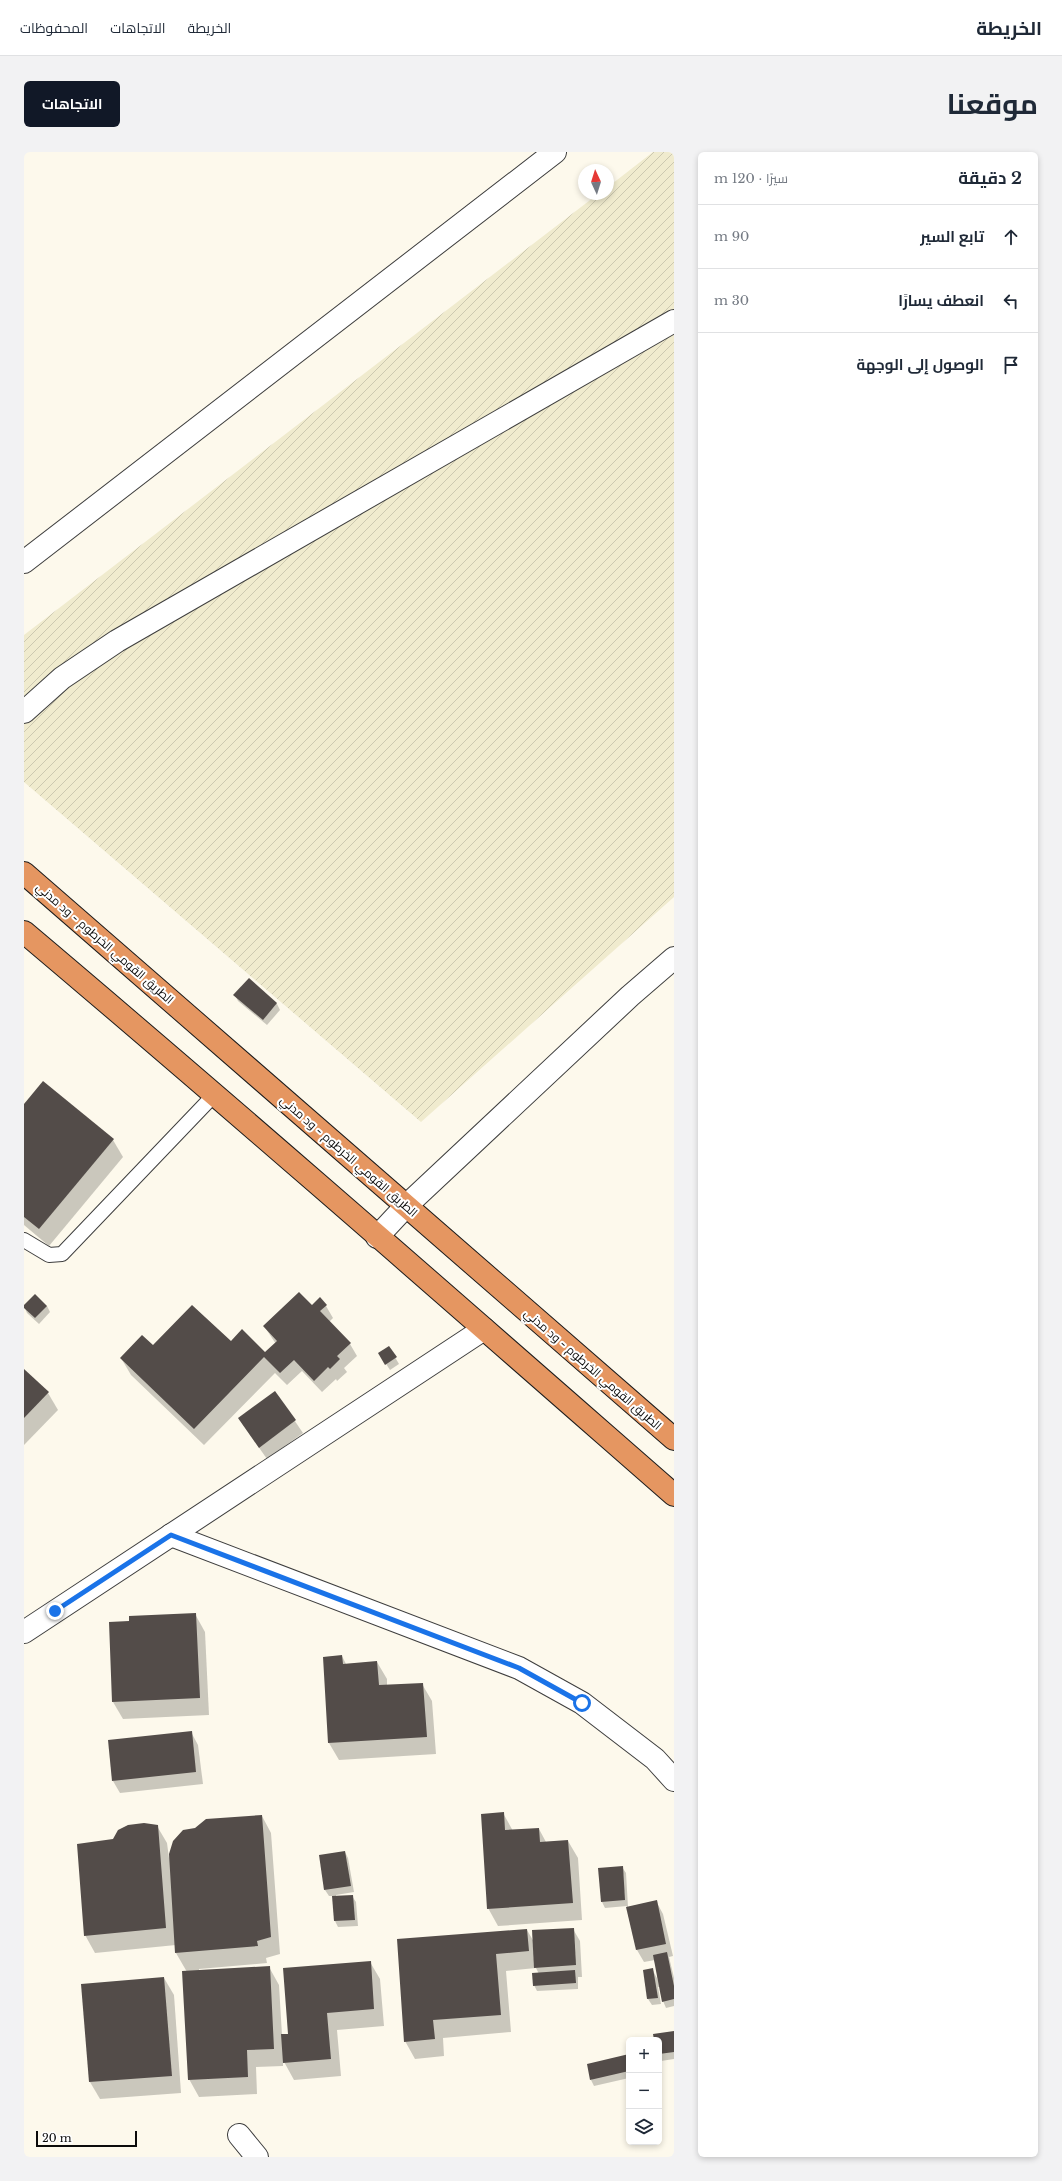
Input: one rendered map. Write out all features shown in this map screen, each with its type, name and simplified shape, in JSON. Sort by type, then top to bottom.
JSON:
[{"type":"highway","name":"الطريق القومي الخرطوم - ود مدني","points":[[24,873],[674,1439]]},
{"type":"highway","points":[[24,932],[216,1094],[377,1237],[674,1495]]},
{"type":"street","points":[[24,562],[555,152]]},
{"type":"street","points":[[24,712],[62,678],[116,641],[674,322]]},
{"type":"street","points":[[377,1237],[406,1206],[630,996],[674,958]]},
{"type":"street","points":[[24,1632],[484,1330]]},
{"type":"street","points":[[171,1535],[519,1668],[582,1703],[655,1759],[674,1780]]},
{"type":"street","points":[[239,2135],[258,2157]]},
{"type":"lane","points":[[24,1240],[49,1255],[62,1254],[216,1094]]},
{"type":"shaded area","points":[[653,152],[674,152],[674,897],[421,1122],[24,782],[24,635],[590,200],[614,200],[614,182]]},
{"type":"building","points":[[249,978],[277,1003],[263,1020],[233,995]]},
{"type":"building","points":[[43,1081],[114,1139],[39,1229],[24,1217],[24,1104]]},
{"type":"building","points":[[299,1292],[312,1305],[320,1297],[327,1305],[320,1311],[351,1343],[337,1356],[340,1359],[330,1369],[328,1367],[314,1381],[294,1360],[280,1373],[264,1357],[194,1429],[120,1358],[142,1335],[153,1345],[192,1305],[231,1341],[242,1329],[265,1352],[277,1341],[263,1326]]},
{"type":"building","points":[[35,1294],[47,1306],[35,1318],[24,1308],[24,1305]]},
{"type":"building","points":[[389,1346],[397,1357],[385,1365],[378,1353]]},
{"type":"building","points":[[24,1369],[49,1392],[24,1418]]},
{"type":"building","points":[[275,1391],[296,1420],[259,1448],[238,1418]]},
{"type":"building","points":[[196,1613],[200,1698],[112,1702],[109,1622],[129,1621],[129,1616]]},
{"type":"building","points":[[342,1655],[343,1664],[377,1661],[379,1685],[423,1683],[427,1737],[328,1743],[323,1657]]},
{"type":"building","points":[[192,1731],[196,1772],[112,1781],[108,1740]]},
{"type":"building","points":[[504,1812],[505,1830],[539,1828],[540,1842],[568,1840],[573,1903],[487,1909],[481,1814]]},
{"type":"building","points":[[262,1815],[271,1937],[257,1941],[258,1946],[175,1953],[169,1854],[173,1841],[183,1830],[195,1828],[206,1819]]},
{"type":"building","points":[[144,1823],[158,1825],[166,1928],[84,1936],[77,1844],[113,1839],[118,1830],[128,1825]]},
{"type":"building","points":[[345,1851],[351,1886],[324,1890],[319,1855]]},
{"type":"building","points":[[623,1866],[625,1900],[601,1902],[598,1868]]},
{"type":"building","points":[[353,1895],[355,1920],[334,1921],[332,1896]]},
{"type":"building","points":[[657,1900],[666,1944],[636,1950],[626,1907]]},
{"type":"building","points":[[574,1928],[576,1965],[534,1968],[532,1930]]},
{"type":"building","points":[[527,1929],[529,1951],[496,1954],[501,2015],[433,2020],[435,2039],[404,2042],[397,1939]]},
{"type":"building","points":[[667,1952],[674,1986],[674,1999],[662,2002],[653,1955]]},
{"type":"building","points":[[371,1961],[374,2009],[327,2013],[331,2059],[283,2063],[281,2034],[288,2034],[283,1968]]},
{"type":"building","points":[[270,1966],[274,2049],[247,2050],[248,2077],[188,2080],[182,1971]]},
{"type":"building","points":[[653,1968],[658,1998],[647,1999],[643,1970]]},
{"type":"building","points":[[575,1970],[576,1983],[533,1986],[532,1973]]},
{"type":"building","points":[[164,1977],[172,2076],[89,2082],[81,1984]]},
{"type":"building","points":[[674,2031],[674,2052],[662,2054],[662,2037],[654,2037],[653,2034]]},
{"type":"building","points":[[626,2055],[626,2072],[590,2080],[587,2064]]},
{"type":"route","points":[[55,1611],[171,1535],[519,1668],[582,1703]]}]
